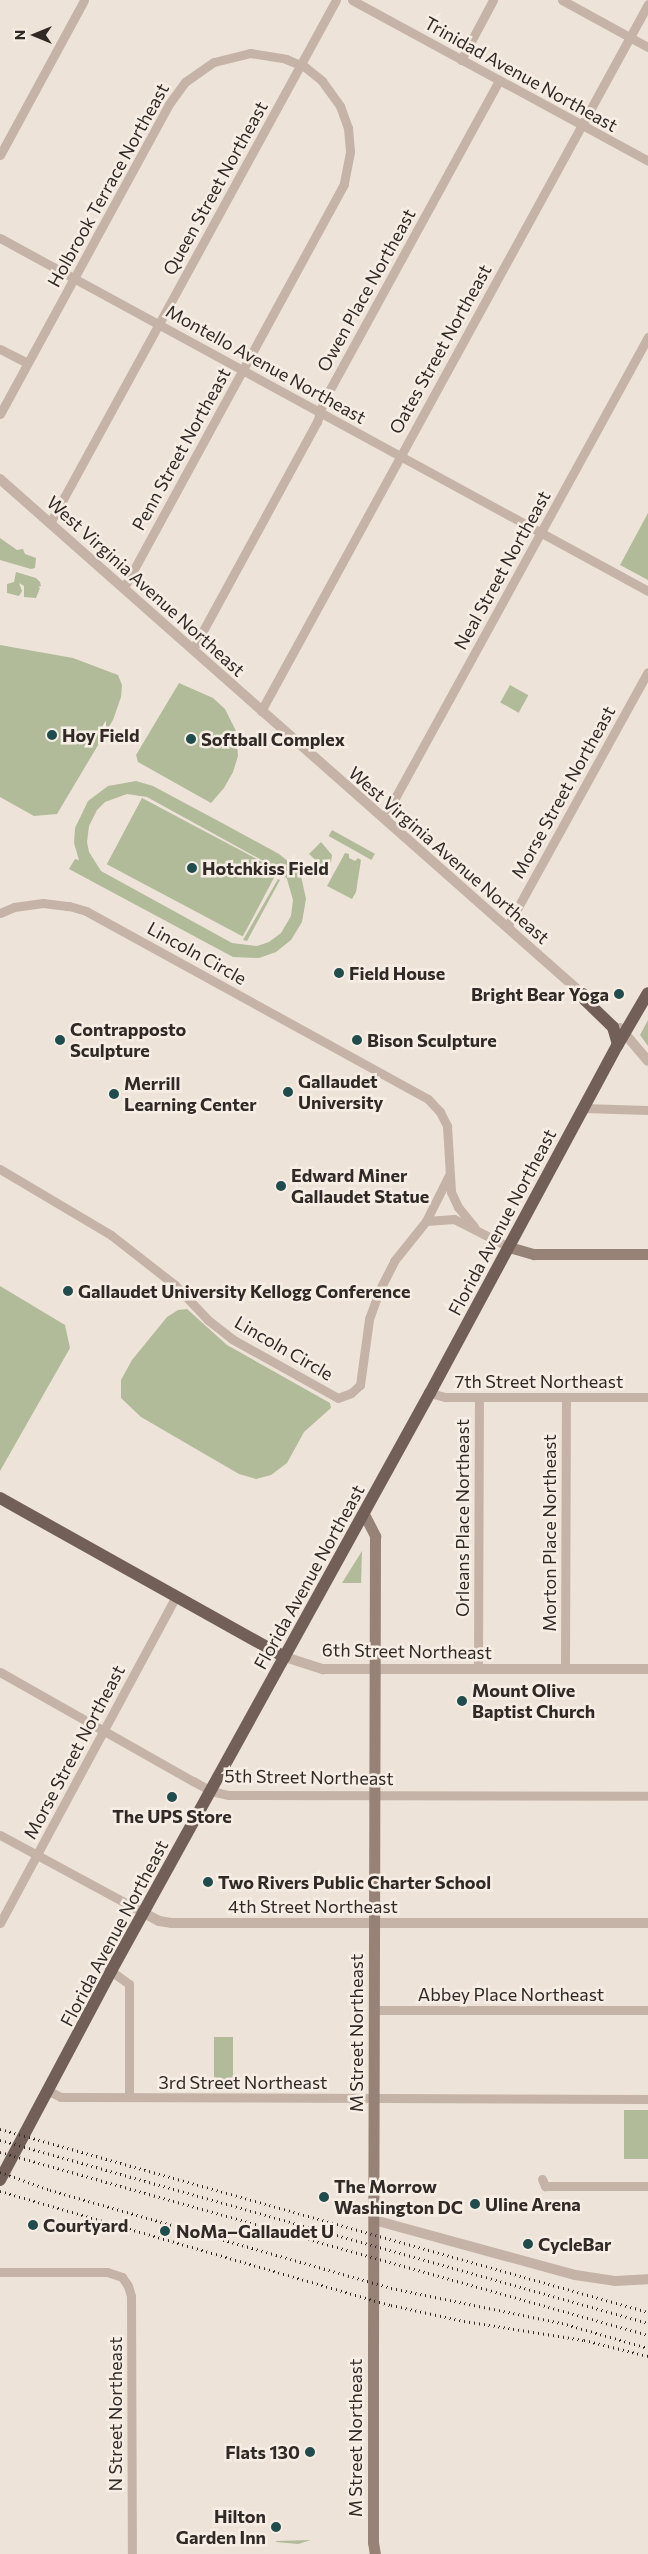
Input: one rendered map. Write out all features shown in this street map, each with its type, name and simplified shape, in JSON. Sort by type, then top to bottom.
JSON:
[{"type":"main road","name":"Florida Avenue Northeast","points":[[0,2179],[49,2091],[111,1971],[364,1514],[583,1108],[648,993]]},
{"type":"main road","points":[[583,994],[585,1000],[613,1027],[621,1039]]},
{"type":"main road","points":[[509,1247],[534,1254],[648,1254]]},
{"type":"main road","name":"6th Street Northeast","points":[[0,1498],[285,1657]]},
{"type":"main road","name":"M Street Northeast","points":[[364,1514],[375,1536],[373,2523],[375,2554]]},
{"type":"street","points":[[0,155],[84,0]]},
{"type":"street","name":"Queen Street Northeast","points":[[50,522],[336,0]]},
{"type":"street","name":"Trinidad Avenue Northeast","points":[[352,0],[648,161]]},
{"type":"street","points":[[461,60],[494,0]]},
{"type":"street","points":[[562,0],[648,47]]},
{"type":"street","name":"Oates Street Northeast","points":[[261,711],[648,4]]},
{"type":"street","name":"Holbrook Terrace Northeast","points":[[0,414],[169,104],[188,79],[214,62],[241,54],[273,55],[300,65]]},
{"type":"street","name":"Penn Street Northeast","points":[[124,588],[339,195],[348,172],[350,144],[342,111],[325,85],[300,65]]},
{"type":"street","name":"Owen Place Northeast","points":[[194,649],[294,464],[323,402],[498,80]]},
{"type":"street","name":"Montello Avenue Northeast","points":[[0,238],[648,591]]},
{"type":"street","name":"Neal Street Northeast","points":[[384,818],[648,337]]},
{"type":"street","points":[[0,349],[27,363]]},
{"type":"street","name":"West Virginia Avenue Northeast","points":[[0,479],[583,994]]},
{"type":"street","name":"Morse Street Northeast","points":[[507,927],[648,672]]},
{"type":"street","name":"Lincoln Circle","points":[[0,913],[14,907],[43,904],[69,906],[86,911],[428,1099],[440,1112],[447,1126],[451,1192],[458,1207],[474,1227]]},
{"type":"street","points":[[621,1039],[648,1061]]},
{"type":"street","points":[[583,1108],[648,1110]]},
{"type":"street","name":"Lincoln Circle","points":[[0,1169],[111,1234],[175,1284],[208,1320],[232,1339],[338,1398],[352,1394],[360,1386],[369,1319],[379,1291],[394,1261],[426,1221],[449,1175]]},
{"type":"street","name":"Lincoln Circle","points":[[426,1221],[454,1219],[474,1227],[509,1247]]},
{"type":"street","name":"7th Street Northeast","points":[[430,1393],[445,1397],[648,1397]]},
{"type":"street","name":"Orleans Place Northeast","points":[[478,1669],[479,1397]]},
{"type":"street","name":"Morton Place Northeast","points":[[565,1669],[566,1397]]},
{"type":"street","name":"Morse Street Northeast","points":[[0,1922],[176,1596]]},
{"type":"street","name":"6th Street Northeast","points":[[285,1657],[317,1668],[648,1669]]},
{"type":"street","name":"5th Street Northeast","points":[[0,1672],[211,1790],[229,1795],[648,1796]]},
{"type":"street","name":"4th Street Northeast","points":[[0,1835],[144,1913],[170,1923],[648,1923]]},
{"type":"street","points":[[111,1971],[129,1984],[129,2097]]},
{"type":"street","name":"Abbey Place Northeast","points":[[374,2010],[648,2010]]},
{"type":"street","name":"3rd Street Northeast","points":[[49,2091],[61,2096],[129,2097],[648,2099]]},
{"type":"street","points":[[542,2180],[545,2186],[648,2186]]},
{"type":"street","points":[[374,2220],[542,2267],[616,2281],[648,2280]]},
{"type":"street","name":"N Street Northeast","points":[[0,2272],[107,2272],[122,2277],[131,2296],[132,2554]]},
{"type":"green space","points":[[648,513],[648,580],[620,565]]},
{"type":"green space","points":[[0,538],[17,550],[23,549],[25,554],[36,558],[35,568],[31,569],[0,560]]},
{"type":"green space","points":[[16,572],[36,578],[40,582],[41,586],[38,587],[40,588],[36,598],[24,597],[24,586],[19,583],[22,591],[19,596],[7,593],[7,584],[14,582]]},
{"type":"green space","name":"Hoy Field","points":[[0,645],[73,658],[118,675],[122,685],[121,697],[113,720],[57,814],[34,816],[0,797]]},
{"type":"green space","name":"Softball Complex","points":[[179,683],[213,698],[225,709],[236,731],[238,756],[233,772],[224,788],[211,803],[138,762],[136,755]]},
{"type":"green space","points":[[510,685],[528,695],[519,713],[500,702]]},
{"type":"green space","points":[[136,781],[153,786],[279,854],[294,866],[301,876],[306,899],[302,922],[291,940],[276,952],[259,958],[233,957],[69,869],[75,859],[79,860],[74,843],[75,828],[88,801],[108,786]],"holes":[[[127,794],[147,797],[278,869],[287,879],[293,900],[291,916],[281,933],[269,942],[257,946],[232,943],[101,871],[89,852],[87,842],[89,826],[97,810],[105,802]]]},
{"type":"green space","name":"Hotchkiss Field","points":[[142,798],[278,870],[243,937],[107,864]]},
{"type":"green space","points":[[332,830],[375,854],[371,860],[329,836]]},
{"type":"green space","points":[[321,842],[332,855],[331,862],[328,865],[321,865],[309,854]]},
{"type":"green space","points":[[345,853],[349,854],[349,858],[355,861],[358,858],[361,860],[356,892],[352,899],[327,886]]},
{"type":"green space","points":[[278,879],[280,880],[247,941],[243,940]]},
{"type":"green space","points":[[648,1020],[648,1046],[640,1035]]},
{"type":"green space","points":[[0,1286],[65,1325],[70,1348],[0,1471]]},
{"type":"green space","points":[[187,1309],[227,1345],[330,1403],[331,1408],[304,1432],[287,1463],[271,1475],[256,1479],[239,1474],[141,1417],[121,1398],[121,1380],[132,1360],[167,1317],[178,1310]]},
{"type":"green space","points":[[362,1551],[361,1583],[342,1583]]},
{"type":"green space","points":[[214,2037],[233,2037],[233,2079],[214,2079]]},
{"type":"green space","points":[[624,2110],[648,2110],[648,2159],[624,2159]]},
{"type":"green space","points":[[311,2540],[298,2544],[276,2542],[276,2541]]},
{"type":"railway","points":[[0,2129],[648,2312]]},
{"type":"railway","points":[[0,2140],[648,2323]]},
{"type":"railway","points":[[0,2152],[648,2335]]},
{"type":"railway","points":[[0,2172],[50,2190],[391,2288],[562,2323],[648,2348]]},
{"type":"railway","points":[[0,2191],[391,2305],[464,2321],[584,2340],[648,2356]]},
{"type":"place","name":"Hoy Field","points":[[52,735]]},
{"type":"place","name":"Softball Complex","points":[[191,739]]},
{"type":"place","name":"Hotchkiss Field","points":[[192,868]]},
{"type":"place","name":"Field House","points":[[339,973]]},
{"type":"place","name":"Bright Bear Yoga","points":[[619,994]]},
{"type":"place","name":"Contrapposto Sculpture","points":[[60,1040]]},
{"type":"place","name":"Bison Sculpture","points":[[357,1040]]},
{"type":"place","name":"Gallaudet University","points":[[288,1092]]},
{"type":"place","name":"Merrill Learning Center","points":[[114,1094]]},
{"type":"place","name":"Edward Miner Gallaudet Statue","points":[[281,1186]]},
{"type":"place","name":"Gallaudet University Kellogg Conference","points":[[68,1291]]},
{"type":"place","name":"Mount Olive Baptist Church","points":[[462,1701]]},
{"type":"place","name":"The UPS Store","points":[[172,1797]]},
{"type":"place","name":"Two Rivers Public Charter School","points":[[208,1882]]},
{"type":"place","name":"The Morrow Washington DC","points":[[324,2197]]},
{"type":"place","name":"Uline Arena","points":[[475,2204]]},
{"type":"place","name":"Courtyard","points":[[33,2225]]},
{"type":"place","name":"NoMa–Gallaudet U","points":[[165,2231]]},
{"type":"place","name":"CycleBar","points":[[528,2244]]},
{"type":"place","name":"Flats 130","points":[[310,2452]]},
{"type":"place","name":"Hilton Garden Inn","points":[[276,2527]]}]
